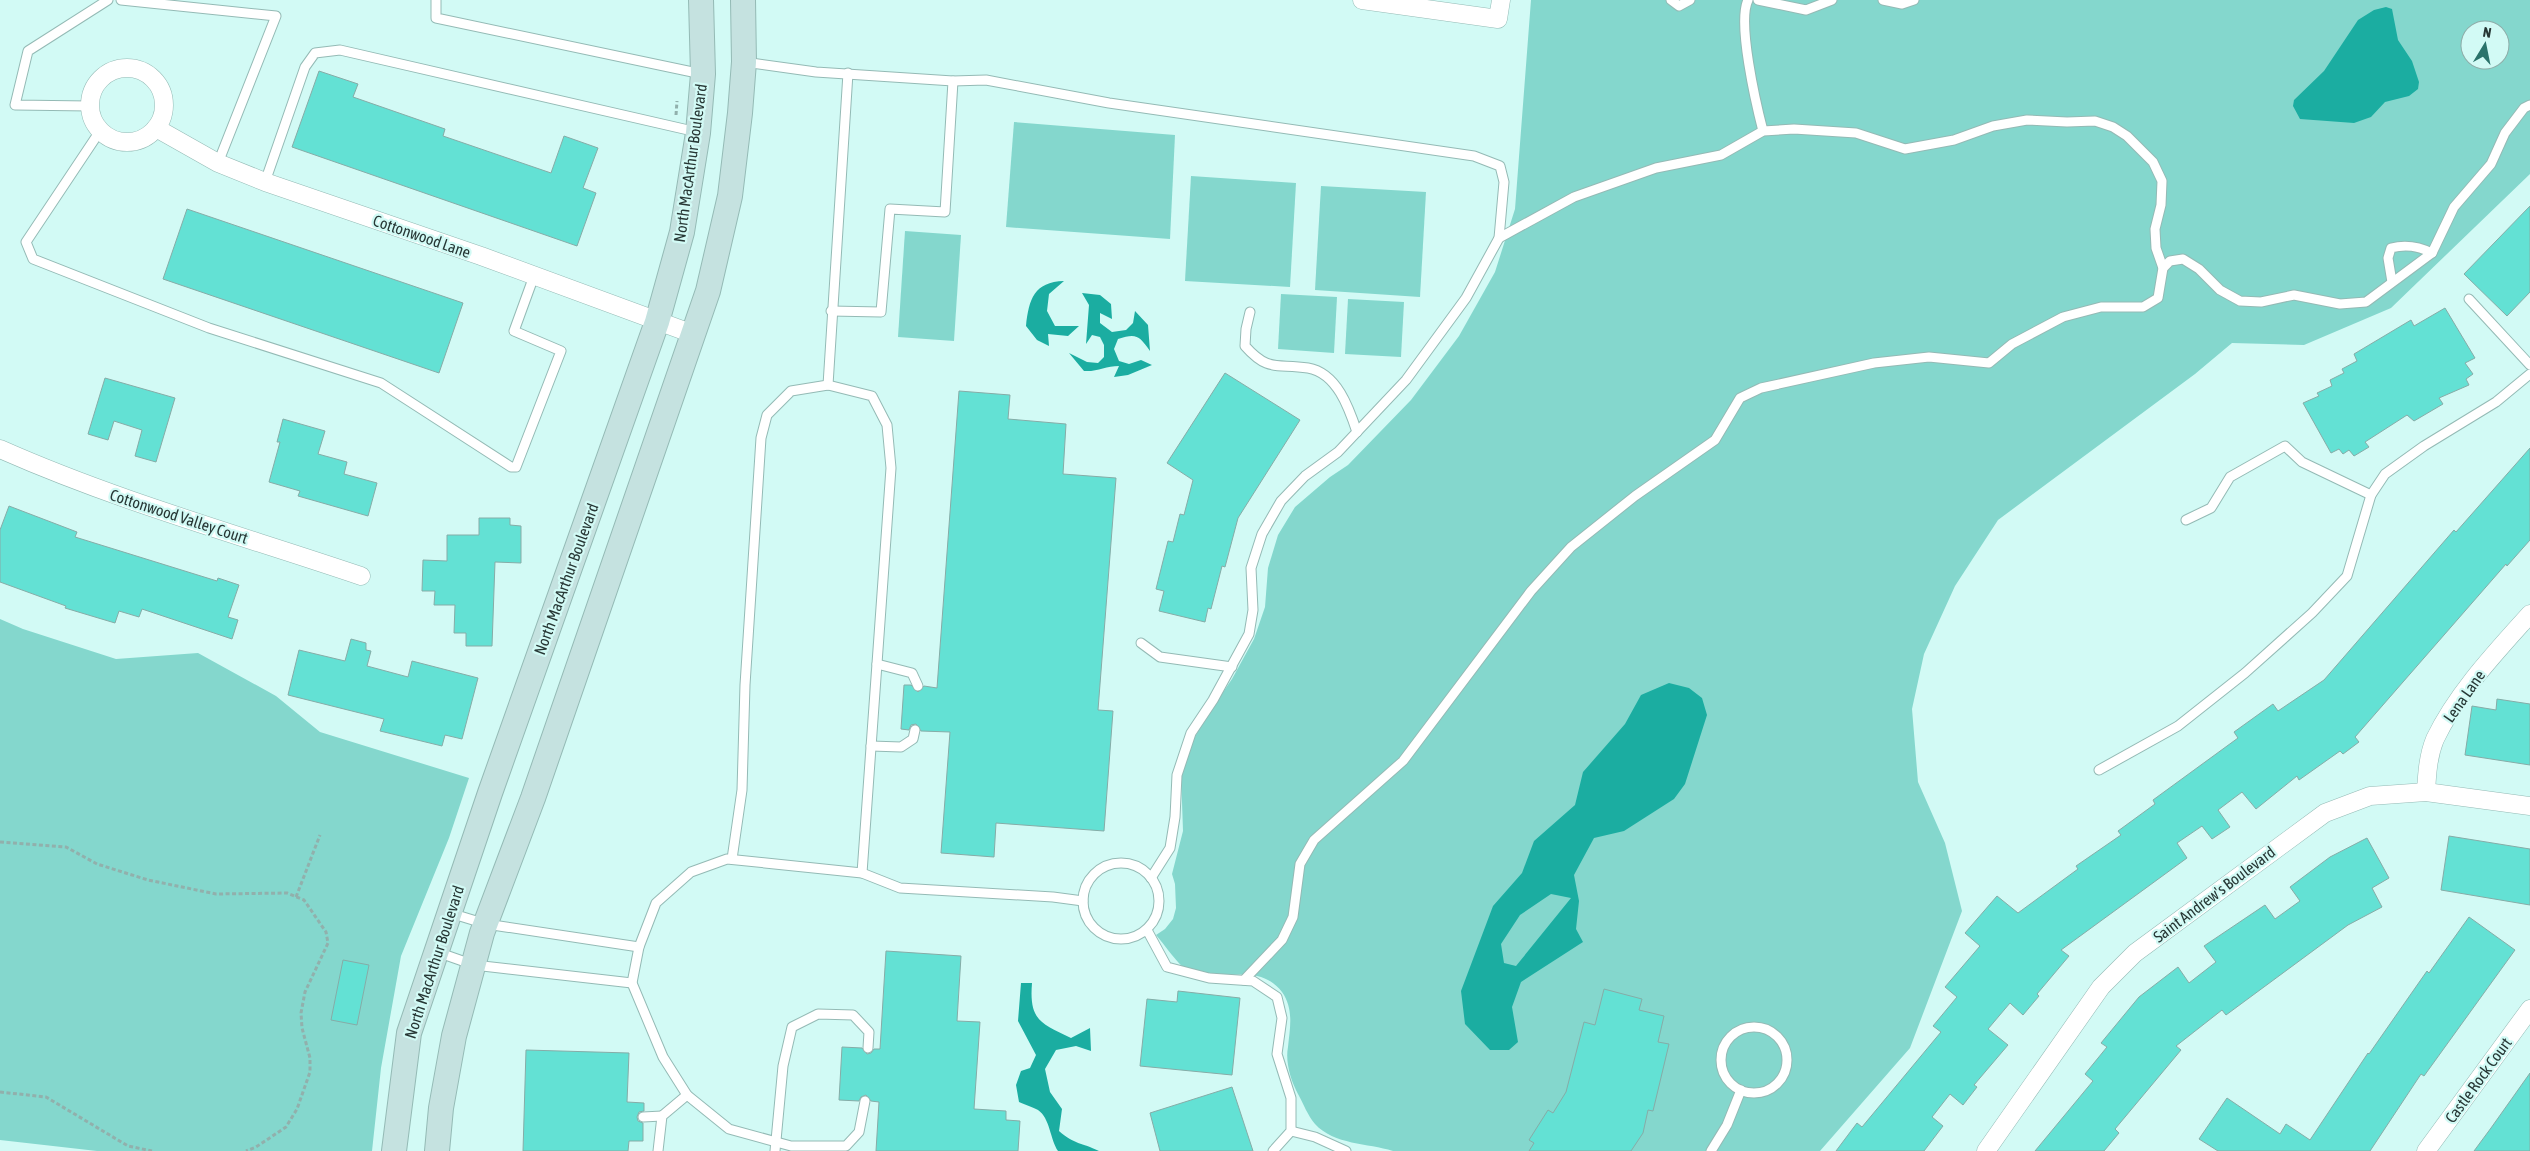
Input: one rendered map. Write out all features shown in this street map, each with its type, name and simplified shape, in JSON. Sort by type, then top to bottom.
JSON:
[{"type":"main road","name":"North MacArthur Boulevard","points":[[394,1151],[409,1033],[657,322],[682,232],[698,133],[703,74],[701,0]]},
{"type":"main road","points":[[437,1151],[441,1108],[454,1036],[486,924],[533,798],[708,291],[730,196],[740,113],[744,62],[743,0]]},
{"type":"street","points":[[1362,0],[1498,19],[1501,0]]},
{"type":"street","points":[[115,69],[138,69],[149,75],[157,83],[162,94],[164,106],[162,118],[156,128],[146,136],[128,141],[110,138],[100,131],[94,123],[89,106],[90,94],[96,84],[104,75],[115,69]]},
{"type":"street","name":"Cottonwood Lane","points":[[156,128],[218,163],[266,182],[693,334]]},
{"type":"street","name":"Cottonwood Valley Court","points":[[0,449],[60,476],[361,576]]},
{"type":"street","name":"Lena Lane","points":[[2426,792],[2427,765],[2435,740],[2459,699],[2499,648],[2530,614]]},
{"type":"street","name":"Saint Andrew's Boulevard","points":[[1986,1151],[2073,1024],[2101,987],[2135,953],[2325,813],[2370,796],[2426,792],[2530,806]]},
{"type":"street","name":"Castle Rock Court","points":[[2426,1151],[2530,1009]]},
{"type":"lane","points":[[89,106],[15,105],[28,51],[108,0]]},
{"type":"lane","points":[[121,0],[276,16],[218,163]]},
{"type":"lane","points":[[436,0],[436,18],[703,74]]},
{"type":"lane","points":[[1671,0],[1679,6],[1690,0]]},
{"type":"lane","points":[[1748,0],[1744,8],[1746,41],[1763,131]]},
{"type":"lane","points":[[1758,0],[1806,10],[1832,0]]},
{"type":"lane","points":[[1883,0],[1902,4],[1914,0]]},
{"type":"lane","points":[[266,182],[305,67],[315,53],[340,50],[698,133]]},
{"type":"lane","points":[[744,62],[816,72],[953,81],[986,80],[1109,103],[1474,156],[1500,166],[1504,182],[1499,238],[1466,298],[1406,380],[1338,452],[1305,476],[1280,501],[1262,534],[1252,568],[1253,610],[1249,634],[1232,668],[1191,733],[1177,775],[1175,817],[1170,848],[1151,878]]},
{"type":"lane","points":[[828,385],[831,311],[848,73]]},
{"type":"lane","points":[[831,311],[881,312],[890,209],[945,212],[953,81]]},
{"type":"lane","points":[[2163,268],[2170,260],[2183,259],[2199,269],[2220,290],[2240,301],[2261,302],[2294,295],[2340,304],[2366,302],[2432,253],[2454,207],[2491,164],[2505,133],[2524,108],[2530,105]]},
{"type":"lane","points":[[1244,980],[1282,940],[1293,916],[1300,864],[1314,840],[1404,761],[1531,591],[1572,547],[1635,496],[1715,440],[1740,398],[1761,388],[1874,363],[1929,357],[1988,363],[2012,344],[2063,317],[2101,307],[2143,307],[2158,298],[2163,268],[2156,248],[2155,229],[2161,205],[2162,181],[2153,162],[2127,136],[2113,127],[2095,121],[2027,120],[1993,126],[1954,140],[1905,149],[1856,133],[1794,129],[1763,131],[1721,155],[1656,168],[1574,197],[1499,238]]},
{"type":"lane","points":[[100,131],[26,242],[33,259],[209,328],[380,383],[511,467],[516,467],[561,351],[514,331],[534,276]]},
{"type":"lane","points":[[2392,282],[2388,258],[2391,248],[2402,245],[2420,247],[2432,253]]},
{"type":"lane","points":[[2468,299],[2530,365]]},
{"type":"lane","points":[[1250,312],[1245,346],[1269,366],[1310,368],[1327,378],[1345,400],[1357,432]]},
{"type":"lane","points":[[2099,770],[2178,726],[2245,673],[2312,613],[2347,576],[2372,495],[2385,474],[2424,446],[2496,402],[2530,374]]},
{"type":"lane","points":[[732,860],[742,790],[745,684],[761,438],[767,415],[791,391],[828,385],[872,396],[886,424],[892,468],[862,872]]},
{"type":"lane","points":[[2186,520],[2211,508],[2230,477],[2286,446],[2302,462],[2372,495]]},
{"type":"lane","points":[[1141,642],[1160,657],[1232,668]]},
{"type":"lane","points":[[877,664],[912,673],[918,686]]},
{"type":"lane","points":[[871,746],[900,747],[913,739],[915,730]]},
{"type":"lane","points":[[865,1101],[859,1132],[846,1146],[777,1146],[729,1129],[687,1095],[663,1057],[632,983],[639,947],[656,903],[691,872],[727,859],[862,872],[900,888],[1053,897],[1083,901]]},
{"type":"lane","points":[[1120,863],[1132,864],[1151,878],[1160,899],[1159,910],[1147,930],[1124,940],[1106,936],[1091,924],[1085,913],[1083,901],[1085,889],[1090,879],[1109,865],[1120,863]]},
{"type":"lane","points":[[450,913],[486,924],[639,947]]},
{"type":"lane","points":[[1147,930],[1167,967],[1208,978],[1253,981],[1277,997],[1282,1018],[1277,1054],[1291,1098],[1291,1131],[1273,1151]]},
{"type":"lane","points":[[436,952],[474,965],[632,983]]},
{"type":"lane","points":[[777,1146],[782,1066],[792,1027],[818,1014],[853,1015],[869,1032],[868,1048]]},
{"type":"lane","points":[[1748,1027],[1764,1028],[1774,1033],[1785,1050],[1787,1060],[1782,1076],[1769,1089],[1758,1092],[1741,1090],[1732,1084],[1722,1070],[1721,1058],[1724,1045],[1738,1031],[1748,1027]]},
{"type":"lane","points":[[1711,1151],[1727,1125],[1741,1090]]},
{"type":"lane","points":[[644,1117],[662,1116],[687,1095]]},
{"type":"lane","points":[[658,1151],[662,1116]]},
{"type":"lane","points":[[1291,1131],[1314,1137],[1346,1151]]},
{"type":"path","points":[[676,115],[678,95]]},
{"type":"path","points":[[296,897],[320,835]]},
{"type":"path","points":[[0,842],[66,847],[97,864],[148,880],[216,894],[287,893],[304,900],[326,932],[328,943],[305,992],[301,1013],[302,1028],[310,1058],[310,1072],[301,1100],[286,1127],[256,1147],[246,1151]]},
{"type":"path","points":[[0,1092],[46,1097],[128,1146],[152,1151]]},
{"type":"green space","points":[[1531,0],[2530,0],[2530,174],[2391,308],[2304,345],[2232,343],[2195,374],[1998,520],[1955,586],[1924,654],[1912,709],[1918,782],[1945,843],[1962,911],[1910,1048],[1820,1151],[1393,1151],[1341,1140],[1323,1131],[1315,1124],[1293,1083],[1287,1059],[1290,1012],[1282,992],[1271,982],[1259,976],[1194,973],[1179,963],[1156,935],[1165,929],[1173,919],[1176,908],[1175,884],[1172,874],[1183,831],[1181,773],[1190,746],[1204,720],[1232,679],[1254,639],[1265,607],[1268,568],[1278,535],[1295,507],[1330,477],[1348,465],[1411,400],[1459,336],[1495,272],[1515,209]]},
{"type":"green space","points":[[1014,122],[1175,135],[1170,239],[1006,227]]},
{"type":"green space","points":[[1191,176],[1296,183],[1290,287],[1185,281]]},
{"type":"green space","points":[[1321,186],[1426,192],[1420,297],[1315,290]]},
{"type":"green space","points":[[905,231],[961,235],[954,341],[898,337]]},
{"type":"green space","points":[[1281,294],[1337,297],[1334,353],[1278,349]]},
{"type":"green space","points":[[1348,299],[1404,302],[1401,357],[1345,354]]},
{"type":"green space","points":[[0,619],[23,629],[116,659],[198,653],[276,696],[320,732],[469,778],[449,838],[401,956],[381,1068],[372,1151],[97,1151],[0,1140]]},
{"type":"water","points":[[2386,7],[2392,9],[2398,40],[2412,61],[2419,82],[2418,89],[2409,96],[2385,102],[2371,117],[2354,123],[2300,119],[2293,106],[2294,100],[2324,71],[2358,20],[2374,10]]},
{"type":"water","points":[[1064,281],[1049,294],[1047,311],[1055,326],[1079,326],[1068,336],[1048,334],[1049,346],[1037,340],[1026,326],[1029,308],[1031,300],[1040,289],[1054,282]]},
{"type":"water","points":[[1082,293],[1100,295],[1111,304],[1112,319],[1100,313],[1100,323],[1112,332],[1126,330],[1133,323],[1135,311],[1148,325],[1150,351],[1140,339],[1134,336],[1118,339],[1114,349],[1119,361],[1129,364],[1141,360],[1152,365],[1128,375],[1114,377],[1119,366],[1084,371],[1069,353],[1087,362],[1098,363],[1104,357],[1104,345],[1100,337],[1092,335],[1086,344],[1089,305]]},
{"type":"water","points":[[1669,683],[1689,688],[1702,698],[1707,715],[1685,784],[1674,799],[1624,831],[1594,838],[1574,875],[1579,901],[1576,929],[1583,942],[1521,982],[1512,1007],[1518,1042],[1509,1050],[1490,1050],[1465,1024],[1461,991],[1493,906],[1522,873],[1534,841],[1575,805],[1583,772],[1625,724],[1641,695]],"holes":[[[1551,894],[1571,898],[1516,966],[1504,963],[1501,944],[1520,915]]]},
{"type":"water","points":[[1021,983],[1032,983],[1032,1005],[1035,1013],[1044,1024],[1071,1038],[1090,1028],[1091,1051],[1076,1046],[1056,1050],[1045,1069],[1050,1092],[1062,1109],[1059,1131],[1074,1141],[1099,1151],[1058,1151],[1042,1114],[1038,1110],[1019,1102],[1016,1085],[1021,1071],[1030,1068],[1036,1055],[1018,1021]]},
{"type":"building","points":[[319,71],[358,84],[353,97],[445,129],[443,136],[551,173],[564,136],[598,148],[583,188],[596,193],[577,246],[292,147]]},
{"type":"building","points":[[2530,206],[2530,292],[2507,316],[2464,274]]},
{"type":"building","points":[[187,209],[463,303],[439,373],[163,279]]},
{"type":"building","points":[[2445,308],[2475,358],[2465,363],[2473,374],[2466,379],[2469,385],[2439,398],[2443,404],[2414,421],[2407,415],[2365,442],[2369,447],[2354,456],[2349,450],[2343,454],[2339,449],[2331,453],[2303,403],[2319,396],[2317,393],[2332,386],[2330,380],[2344,373],[2342,369],[2357,361],[2354,354],[2411,320],[2414,326]]},
{"type":"building","points":[[1225,373],[1300,420],[1238,518],[1225,567],[1222,566],[1211,609],[1208,608],[1205,622],[1159,611],[1164,591],[1156,589],[1168,541],[1173,542],[1180,514],[1184,515],[1193,480],[1167,463]]},
{"type":"building","points":[[105,378],[175,398],[156,462],[135,456],[142,430],[114,421],[108,440],[88,434]]},
{"type":"building","points":[[959,391],[1010,395],[1008,419],[1066,424],[1063,474],[1116,478],[1098,710],[1113,711],[1104,831],[996,823],[994,857],[941,853],[950,732],[921,731],[916,724],[911,725],[909,730],[901,729],[904,685],[911,685],[918,692],[924,686],[937,688]]},
{"type":"building","points":[[283,419],[325,431],[318,454],[347,462],[344,474],[377,483],[368,516],[298,496],[300,491],[269,482],[280,442],[277,442]]},
{"type":"building","points":[[2530,448],[2530,540],[2507,566],[2506,564],[2355,737],[2359,742],[2343,754],[2340,751],[2299,780],[2297,776],[2256,809],[2242,792],[2218,810],[2230,827],[2212,839],[2202,826],[2177,843],[2187,858],[2061,950],[2069,956],[2037,994],[2039,996],[2023,1015],[2010,1003],[1988,1029],[2008,1045],[1974,1085],[1977,1087],[1963,1105],[1950,1094],[1932,1117],[1943,1126],[1924,1151],[1836,1151],[1857,1123],[1862,1127],[1941,1032],[1933,1026],[1957,997],[1945,987],[1980,946],[1965,933],[1997,896],[2018,913],[2078,869],[2076,866],[2121,835],[2118,831],[2155,804],[2153,800],[2238,738],[2234,732],[2273,704],[2278,711],[2324,680],[2454,530],[2456,532]]},
{"type":"building","points":[[9,506],[77,532],[75,537],[217,581],[218,578],[239,585],[228,617],[238,620],[232,639],[142,609],[139,617],[119,611],[115,623],[65,608],[66,606],[0,582],[0,530]]},
{"type":"building","points":[[479,518],[510,518],[510,525],[521,526],[521,563],[495,562],[492,646],[466,646],[466,633],[454,633],[455,605],[434,605],[435,591],[422,591],[423,560],[447,561],[447,535],[479,535]]},
{"type":"building","points":[[351,639],[366,643],[366,650],[371,651],[367,666],[408,677],[412,661],[478,678],[462,739],[445,735],[442,746],[380,731],[384,719],[288,695],[299,650],[345,661]]},
{"type":"building","points":[[2497,699],[2530,704],[2530,765],[2465,755],[2472,706],[2496,710]]},
{"type":"building","points":[[2449,836],[2530,849],[2530,905],[2441,890]]},
{"type":"building","points":[[2367,838],[2389,878],[2372,888],[2382,907],[2348,925],[2226,1015],[2222,1010],[2176,1046],[2181,1050],[2115,1129],[2119,1133],[2104,1151],[2035,1151],[2093,1081],[2085,1074],[2107,1047],[2101,1043],[2139,997],[2178,967],[2189,983],[2216,962],[2204,946],[2265,905],[2275,919],[2300,901],[2290,887],[2330,857]]},
{"type":"building","points":[[2469,917],[2515,950],[2424,1076],[2421,1074],[2370,1151],[2218,1151],[2199,1139],[2227,1098],[2280,1134],[2286,1124],[2310,1140],[2368,1053],[2427,971],[2429,973]]},
{"type":"building","points":[[886,951],[961,956],[957,1021],[980,1022],[974,1109],[1006,1111],[1006,1120],[1020,1121],[1018,1151],[876,1151],[879,1102],[871,1101],[866,1095],[861,1097],[859,1101],[839,1100],[842,1047],[862,1048],[867,1054],[871,1053],[874,1049],[880,1049]]},
{"type":"building","points":[[343,960],[369,965],[357,1025],[331,1020]]},
{"type":"building","points":[[1604,989],[1642,999],[1639,1010],[1664,1016],[1658,1042],[1669,1044],[1653,1111],[1648,1110],[1643,1133],[1631,1151],[1529,1151],[1534,1143],[1529,1140],[1548,1110],[1553,1113],[1566,1092],[1584,1022],[1595,1025]]},
{"type":"building","points":[[1178,991],[1240,998],[1232,1075],[1140,1066],[1147,999],[1177,1002]]},
{"type":"building","points":[[526,1050],[629,1053],[627,1102],[644,1103],[644,1111],[639,1112],[637,1117],[638,1121],[643,1123],[643,1141],[629,1141],[628,1151],[523,1151]]},
{"type":"building","points":[[2530,1073],[2530,1151],[2474,1151],[2491,1128]]},
{"type":"building","points":[[1232,1087],[1253,1151],[1160,1151],[1150,1113]]}]
